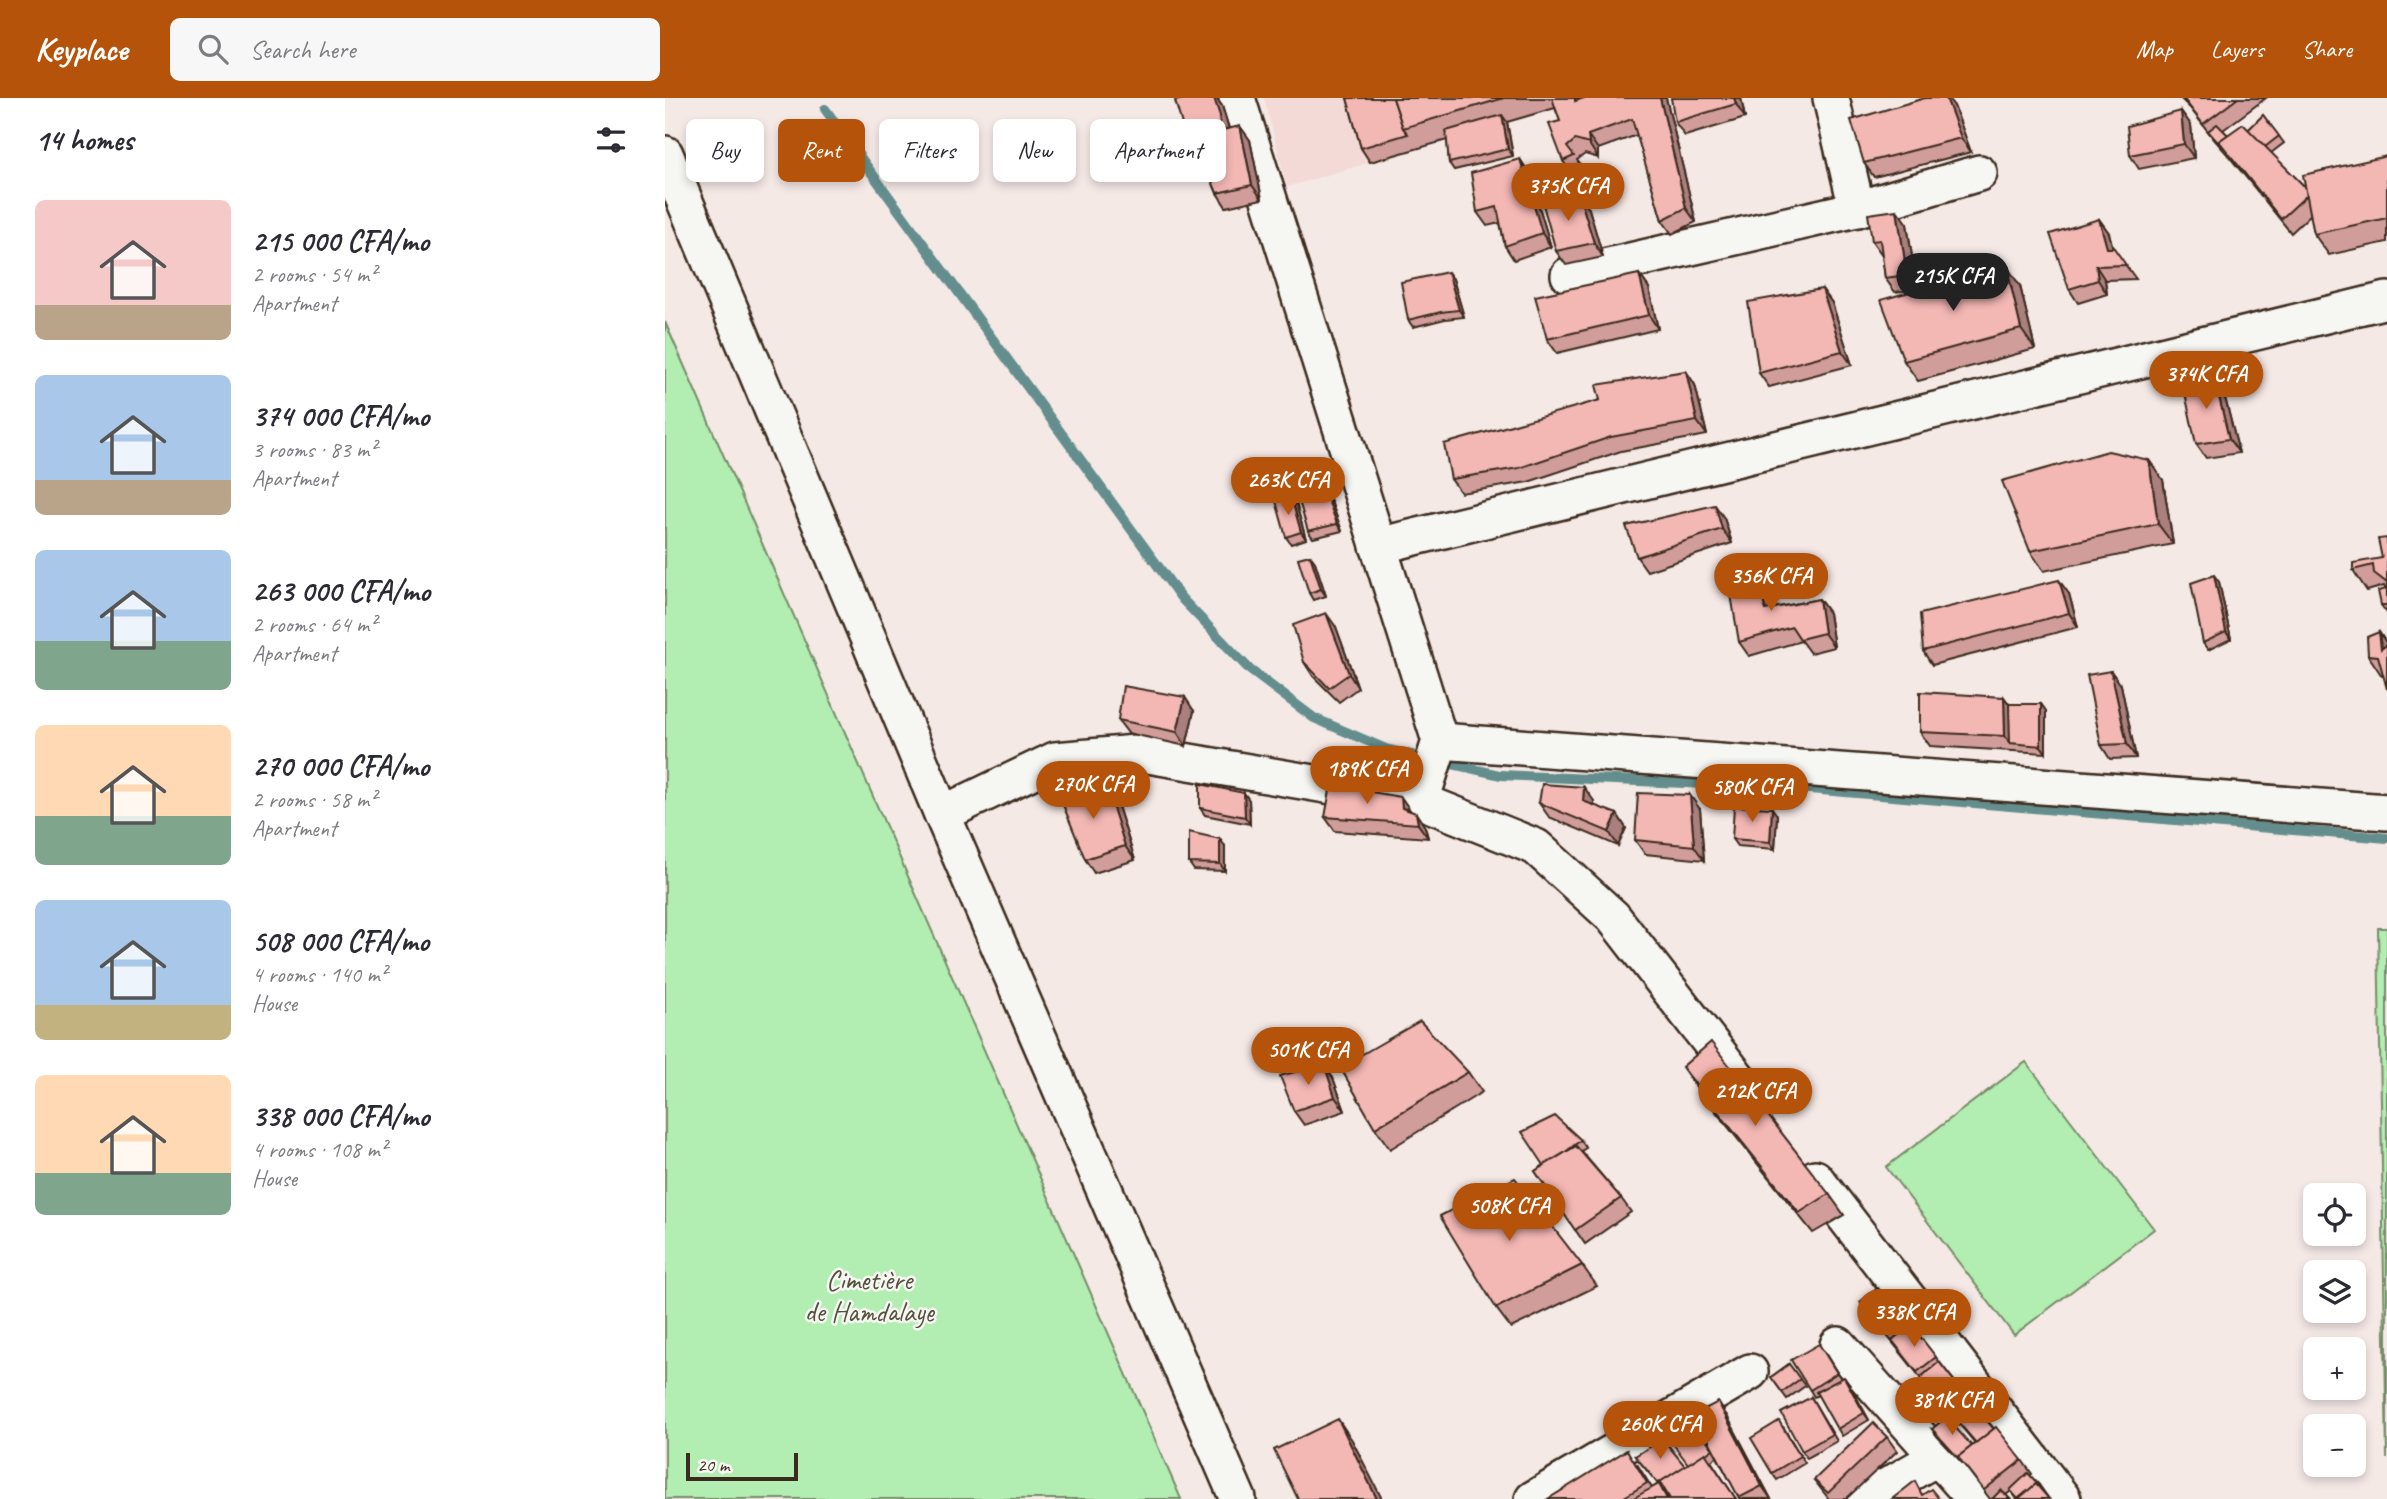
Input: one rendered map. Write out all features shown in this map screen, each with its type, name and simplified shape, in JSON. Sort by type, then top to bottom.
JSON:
[{"type":"street","points":[[1237,98],[1440,741],[1421,801]]},
{"type":"street","points":[[1831,98],[1857,209]]},
{"type":"street","points":[[665,154],[942,814],[1238,1499]]},
{"type":"street","points":[[1569,275],[1857,209],[1979,173]]},
{"type":"street","points":[[1378,546],[2387,300]]},
{"type":"street","points":[[1440,741],[2387,812]]},
{"type":"street","points":[[942,814],[1055,760],[1136,752],[1421,801],[1536,847],[1613,917],[1759,1106]]},
{"type":"street","points":[[1793,1149],[2063,1499]]},
{"type":"street","points":[[1838,1345],[1975,1499]]},
{"type":"street","points":[[1533,1499],[1750,1372]]},
{"type":"street","points":[[1865,1499],[1938,1457]]},
{"type":"shaded area","points":[[1264,98],[1587,98],[1287,187]]},
{"type":"green space","name":"Cimetière de Hamdalaye","points":[[665,322],[1181,1499],[665,1499]]},
{"type":"green space","points":[[2378,928],[2387,928],[2387,1459]]},
{"type":"green space","points":[[2026,1062],[2154,1229],[2014,1335],[1886,1167]]},
{"type":"building","points":[[1214,98],[1220,119],[1180,119],[1175,101]]},
{"type":"building","points":[[1347,98],[1393,98],[1403,128],[1408,134],[1361,148]]},
{"type":"building","points":[[1393,98],[1504,98],[1403,128]]},
{"type":"building","points":[[1552,98],[1575,98],[1575,101],[1584,98],[1660,98],[1686,208],[1662,220],[1632,119],[1588,135],[1589,144],[1575,140],[1567,147],[1574,156],[1563,161],[1549,124],[1560,121]]},
{"type":"building","points":[[1671,98],[1734,98],[1736,104],[1675,122]]},
{"type":"building","points":[[1925,98],[1946,98],[1961,138],[1864,163],[1851,120]]},
{"type":"building","points":[[2183,98],[2238,98],[2203,124]]},
{"type":"building","points":[[2181,111],[2184,144],[2130,155],[2127,126]]},
{"type":"building","points":[[1502,115],[1508,149],[1449,163],[1446,131]]},
{"type":"building","points":[[2263,115],[2279,136],[2265,147],[2248,130]]},
{"type":"building","points":[[2217,124],[2228,135],[2219,141],[2223,148],[2208,131]]},
{"type":"building","points":[[2243,124],[2306,188],[2307,195],[2281,219],[2219,141]]},
{"type":"building","points":[[1240,126],[1252,185],[1217,193],[1212,182],[1226,182],[1226,129]]},
{"type":"building","points":[[2387,156],[2387,218],[2314,234],[2303,175]]},
{"type":"building","points":[[1520,159],[1542,233],[1505,246],[1497,207],[1477,212],[1471,173]]},
{"type":"building","points":[[1579,195],[1594,243],[1556,251],[1542,201]]},
{"type":"building","points":[[1897,210],[1907,275],[1885,278],[1880,240],[1872,241],[1868,214]]},
{"type":"building","points":[[2099,219],[2107,248],[2114,248],[2126,265],[2096,266],[2098,280],[2069,289],[2050,234]]},
{"type":"building","points":[[2006,265],[2021,329],[1904,361],[1881,300]]},
{"type":"building","points":[[1448,272],[1459,310],[1408,320],[1401,282]]},
{"type":"building","points":[[1639,274],[1649,315],[1547,339],[1535,296]]},
{"type":"building","points":[[1822,289],[1842,351],[1759,373],[1748,302]]},
{"type":"building","points":[[1686,371],[1697,421],[1611,437],[1519,468],[1451,479],[1444,444],[1600,400],[1596,385]]},
{"type":"building","points":[[2214,376],[2229,439],[2196,444],[2183,384]]},
{"type":"building","points":[[2108,451],[2149,460],[2158,524],[2030,551],[2002,481]]},
{"type":"building","points":[[1322,484],[1337,524],[1308,531],[1296,491]]},
{"type":"building","points":[[1291,497],[1301,532],[1286,537],[1276,501]]},
{"type":"building","points":[[1715,505],[1722,529],[1637,557],[1626,526]]},
{"type":"building","points":[[2387,538],[2387,583],[2374,573],[2373,565],[2353,570],[2353,563],[2382,558],[2378,539]]},
{"type":"building","points":[[1310,555],[1321,589],[1309,593],[1298,558]]},
{"type":"building","points":[[1759,572],[1765,610],[1819,599],[1824,633],[1800,639],[1792,627],[1739,642],[1729,583]]},
{"type":"building","points":[[2214,575],[2226,632],[2203,643],[2191,583]]},
{"type":"building","points":[[2059,580],[2069,613],[1923,651],[1920,614]]},
{"type":"building","points":[[2387,589],[2387,605],[2381,605],[2378,591]]},
{"type":"building","points":[[1326,613],[1349,674],[1329,688],[1304,662],[1293,625]]},
{"type":"building","points":[[2379,632],[2381,649],[2387,645],[2387,689],[2378,656],[2368,655],[2367,637]]},
{"type":"building","points":[[2111,671],[2127,744],[2101,745],[2087,675]]},
{"type":"building","points":[[1123,686],[1185,697],[1177,732],[1118,720]]},
{"type":"building","points":[[1920,692],[2004,697],[2005,736],[1920,732]]},
{"type":"building","points":[[2009,704],[2041,704],[2041,746],[2010,743]]},
{"type":"building","points":[[1200,784],[1244,793],[1245,817],[1200,808]]},
{"type":"building","points":[[1542,784],[1584,787],[1583,801],[1617,814],[1609,832],[1539,803]]},
{"type":"building","points":[[1331,785],[1401,797],[1402,808],[1416,813],[1418,824],[1325,817]]},
{"type":"building","points":[[1106,786],[1125,846],[1085,859],[1059,795]]},
{"type":"building","points":[[1638,793],[1690,795],[1694,846],[1635,840]]},
{"type":"building","points":[[1734,806],[1772,808],[1770,842],[1732,839]]},
{"type":"building","points":[[1189,832],[1220,839],[1220,864],[1189,863]]},
{"type":"building","points":[[1420,1021],[1468,1072],[1375,1128],[1340,1067]]},
{"type":"building","points":[[1711,1042],[1829,1194],[1799,1213],[1682,1067]]},
{"type":"building","points":[[1324,1064],[1335,1097],[1294,1111],[1280,1076]]},
{"type":"building","points":[[1555,1116],[1581,1140],[1544,1165],[1522,1132]]},
{"type":"building","points":[[1576,1146],[1621,1198],[1575,1230],[1535,1171]]},
{"type":"building","points":[[1515,1178],[1582,1265],[1496,1308],[1440,1216]]},
{"type":"building","points":[[1878,1288],[1906,1322],[1888,1336],[1860,1302]]},
{"type":"building","points":[[1911,1325],[1936,1357],[1917,1372],[1892,1340]]},
{"type":"building","points":[[1819,1344],[1837,1373],[1810,1390],[1791,1360]]},
{"type":"building","points":[[1939,1362],[1966,1396],[1947,1412],[1920,1378]]},
{"type":"building","points":[[1789,1364],[1800,1379],[1782,1392],[1771,1377]]},
{"type":"building","points":[[1844,1377],[1864,1413],[1837,1429],[1816,1392]]},
{"type":"building","points":[[1811,1397],[1832,1434],[1802,1451],[1781,1413]]},
{"type":"building","points":[[1969,1400],[1994,1429],[1976,1443],[1952,1415]]},
{"type":"building","points":[[1718,1402],[1762,1486],[1739,1498],[1695,1414]]},
{"type":"building","points":[[1946,1417],[1972,1446],[1958,1457],[1960,1460],[1932,1429]]},
{"type":"building","points":[[1338,1419],[1377,1499],[1298,1499],[1274,1450]]},
{"type":"building","points":[[1692,1420],[1713,1449],[1688,1464],[1668,1437]]},
{"type":"building","points":[[1779,1421],[1800,1456],[1772,1473],[1751,1438]]},
{"type":"building","points":[[1873,1423],[1887,1437],[1828,1493],[1814,1480]]},
{"type":"building","points":[[1996,1427],[2022,1460],[1984,1490],[1958,1457]]},
{"type":"building","points":[[1663,1439],[1685,1466],[1660,1482],[1661,1487],[1635,1456]]},
{"type":"building","points":[[1627,1450],[1647,1483],[1621,1499],[1548,1499]]},
{"type":"building","points":[[1705,1453],[1736,1499],[1670,1499],[1660,1482]]},
{"type":"building","points":[[2028,1473],[2039,1485],[2036,1484],[2018,1499],[2010,1490]]},
{"type":"building","points":[[1915,1481],[1922,1495],[1931,1489],[1939,1499],[1892,1499]]},
{"type":"building","points":[[1659,1484],[1667,1499],[1632,1499]]},
{"type":"building","points":[[2036,1484],[2049,1499],[2018,1499]]},
{"type":"building","points":[[2001,1490],[2010,1499],[1992,1499]]},
{"type":"waterway","points":[[825,109],[1182,599],[1250,670],[1314,718],[1386,749],[1500,775],[1798,788],[2387,838]]}]
